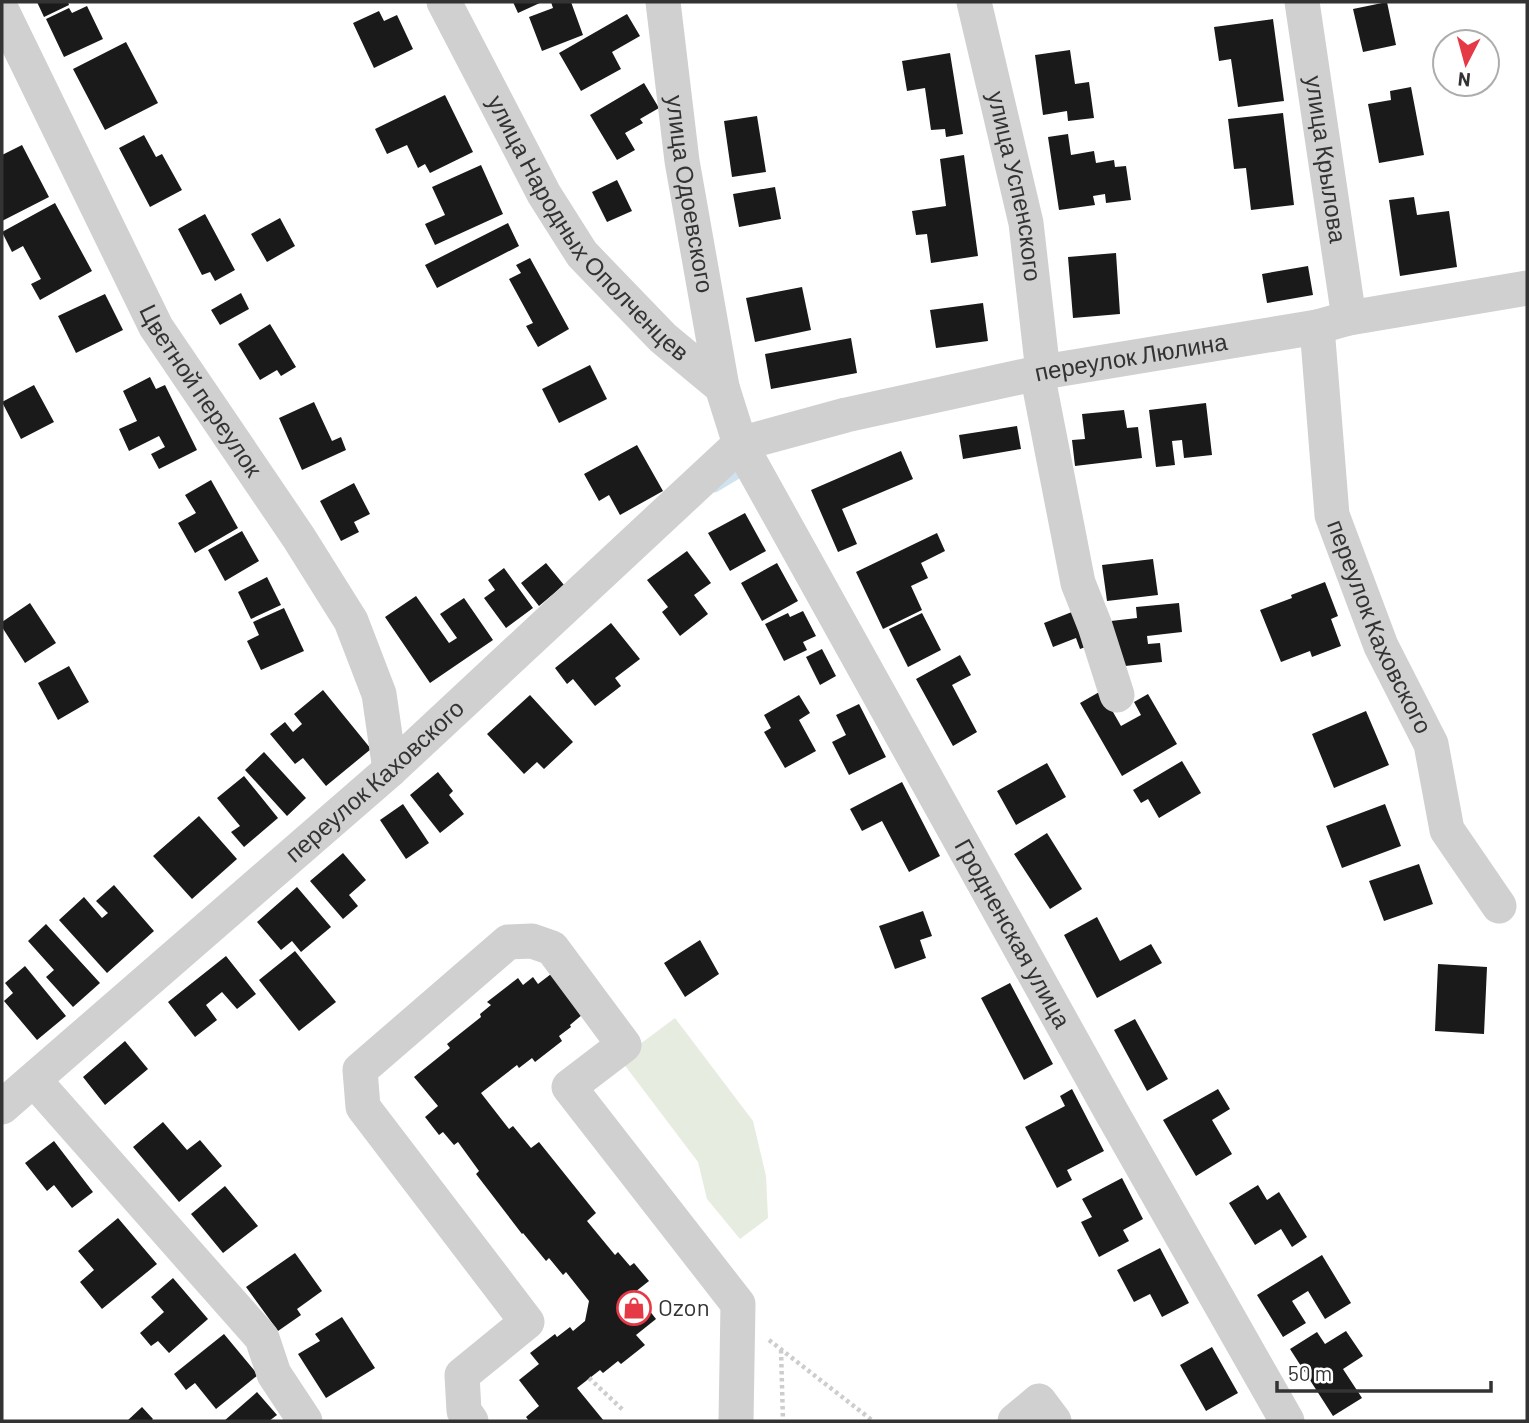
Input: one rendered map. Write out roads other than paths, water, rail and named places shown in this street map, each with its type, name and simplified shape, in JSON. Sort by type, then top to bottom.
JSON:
[{"type":"street","name":"улица Народных Ополченцев","points":[[444,2],[544,194],[582,254],[663,338],[722,387]]},
{"type":"street","name":"улица Одоевского","points":[[663,2],[682,160],[722,387]]},
{"type":"street","name":"улица Успенского","points":[[974,2],[1026,223],[1040,373]]},
{"type":"street","name":"улица Крылова","points":[[1302,2],[1333,323]]},
{"type":"street","name":"Цветной переулок","points":[[2,11],[156,327],[299,538],[351,621],[379,694],[390,770]]},
{"type":"street","name":"переулок Люлина","points":[[740,444],[846,415],[1040,373],[1527,288]]},
{"type":"street","name":"переулок Каховского","points":[[1333,323],[1332,515],[1381,646],[1431,744],[1447,830],[1499,906]]},
{"type":"street","points":[[1040,373],[1078,583],[1096,625],[1117,695]]},
{"type":"street","points":[[722,387],[740,444]]},
{"type":"street","name":"переулок Каховского","points":[[2,1107],[390,770],[740,444]]},
{"type":"street","name":"Гродненская улица","points":[[740,444],[1287,1421]]},
{"type":"street","points":[[471,1421],[464,1411],[463,1375],[527,1322],[363,1107],[360,1070],[508,942],[532,941],[552,948],[624,1045],[569,1087],[738,1304],[736,1421]]},
{"type":"street","points":[[34,1080],[262,1338],[274,1374],[304,1421]]},
{"type":"street","points":[[1015,1421],[1039,1401],[1054,1421]]},
{"type":"waterway","points":[[715,488],[745,470]]},
{"type":"place","name":"Ozon","points":[[634,1308]]}]
